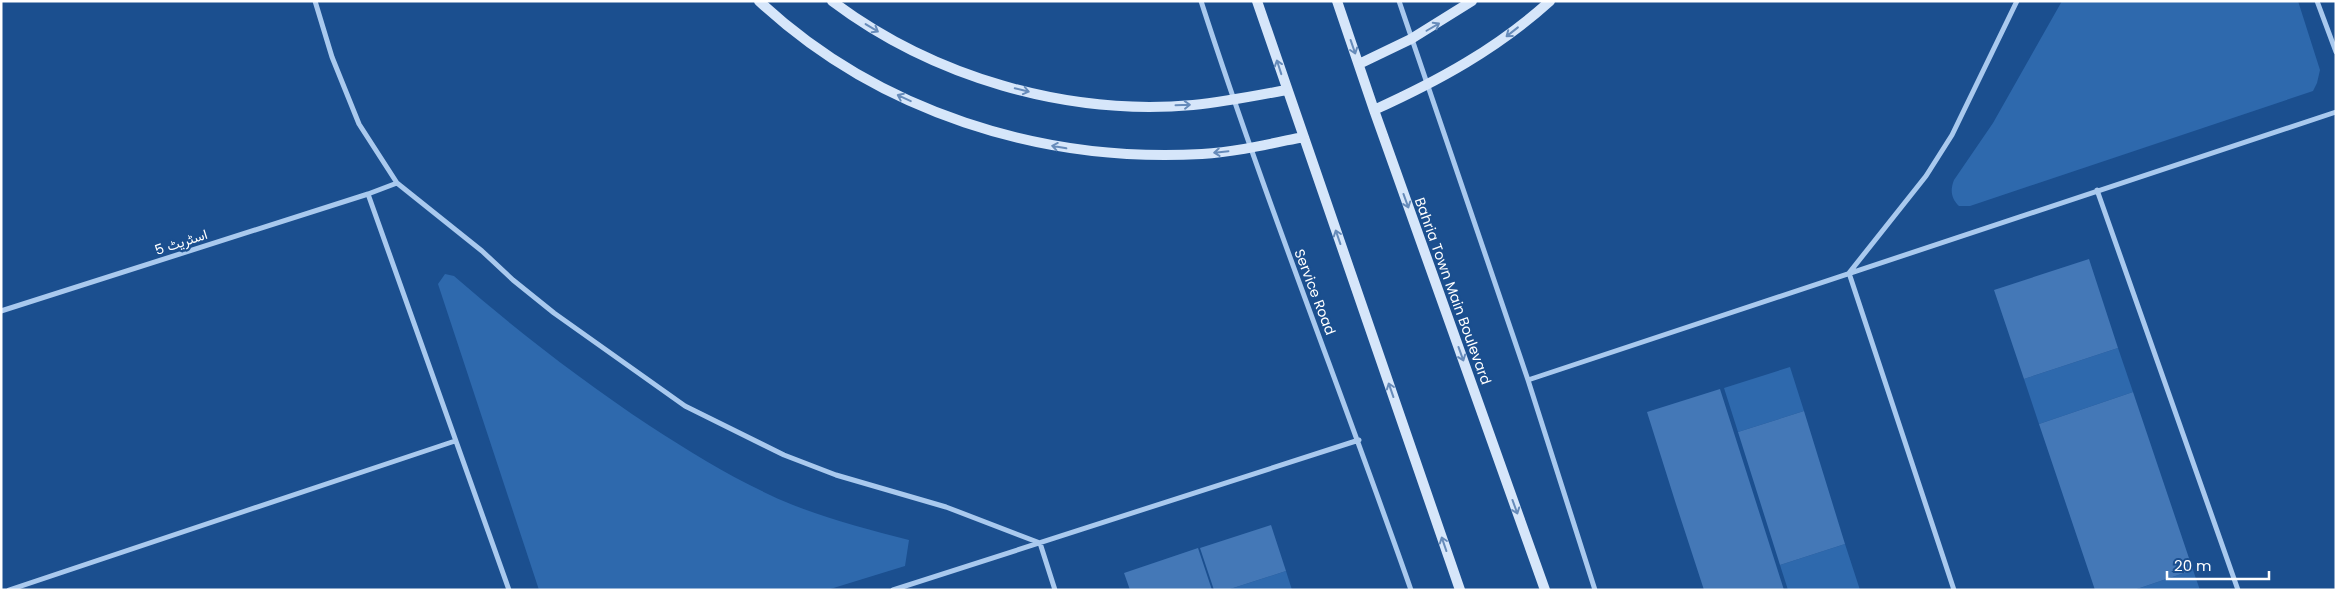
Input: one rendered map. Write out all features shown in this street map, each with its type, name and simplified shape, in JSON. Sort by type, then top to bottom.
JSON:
[{"type":"street","points":[[315,1],[332,57],[359,124],[397,183],[459,232],[554,313],[686,406],[784,455],[884,491],[946,507],[1040,543]]},
{"type":"street","points":[[759,1],[808,42],[847,68],[896,95],[974,127],[1018,139],[1110,154],[1185,154],[1250,149],[1303,137]]},
{"type":"street","points":[[832,1],[905,47],[975,77],[1024,91],[1065,99],[1149,106],[1233,100],[1286,90]]},
{"type":"street","name":"Service Road","points":[[1201,1],[1250,149],[1358,440],[1411,590]]},
{"type":"street","points":[[1257,1],[1286,90],[1460,590]]},
{"type":"street","name":"Bahria Town Main Boulevard","points":[[1338,1],[1374,110],[1545,590]]},
{"type":"street","points":[[1399,1],[1426,86],[1528,380],[1595,590]]},
{"type":"street","points":[[1359,64],[1412,39],[1472,1]]},
{"type":"street","points":[[1374,110],[1426,86],[1465,65],[1502,40],[1550,1]]},
{"type":"street","points":[[1849,273],[1926,176],[1952,135],[2017,1]]},
{"type":"street","points":[[2317,1],[2336,52]]},
{"type":"street","points":[[1528,380],[2096,190],[2336,112]]},
{"type":"street","name":"اسٹریٹ 5","points":[[1,311],[368,194],[397,183]]},
{"type":"street","points":[[2096,190],[2238,590]]},
{"type":"street","points":[[368,194],[509,590]]},
{"type":"street","points":[[1849,273],[1954,590]]},
{"type":"street","points":[[893,590],[1358,440]]},
{"type":"street","points":[[9,590],[455,441]]},
{"type":"street","points":[[1040,543],[1055,590]]},
{"type":"shaded area","points":[[2062,1],[2298,1],[2320,70],[2317,83],[2313,91],[1970,206],[1959,206],[1952,194],[1954,180],[1993,123]]},
{"type":"shaded area","points":[[445,274],[454,276],[501,316],[599,391],[650,426],[720,469],[793,505],[909,540],[905,566],[827,590],[539,590],[438,284]]},
{"type":"shaded area","points":[[2118,348],[2133,392],[2039,424],[2024,379]]},
{"type":"shaded area","points":[[1790,367],[1804,411],[1738,432],[1724,388]]},
{"type":"shaded area","points":[[1845,544],[1860,590],[1788,590],[1780,565]]},
{"type":"shaded area","points":[[2193,570],[2200,590],[2134,590]]},
{"type":"shaded area","points":[[1286,571],[1292,590],[1227,590]]},
{"type":"building","points":[[2089,259],[2118,348],[2024,379],[1994,290]]},
{"type":"building","points":[[1720,389],[1784,590],[1704,590],[1675,501],[1647,412]]},
{"type":"building","points":[[2133,392],[2193,570],[2134,590],[2095,590],[2039,424]]},
{"type":"building","points":[[1804,411],[1845,544],[1780,565],[1738,432]]},
{"type":"building","points":[[1271,525],[1286,571],[1227,590],[1214,590],[1200,548]]},
{"type":"building","points":[[1198,548],[1212,590],[1130,590],[1124,573]]}]
